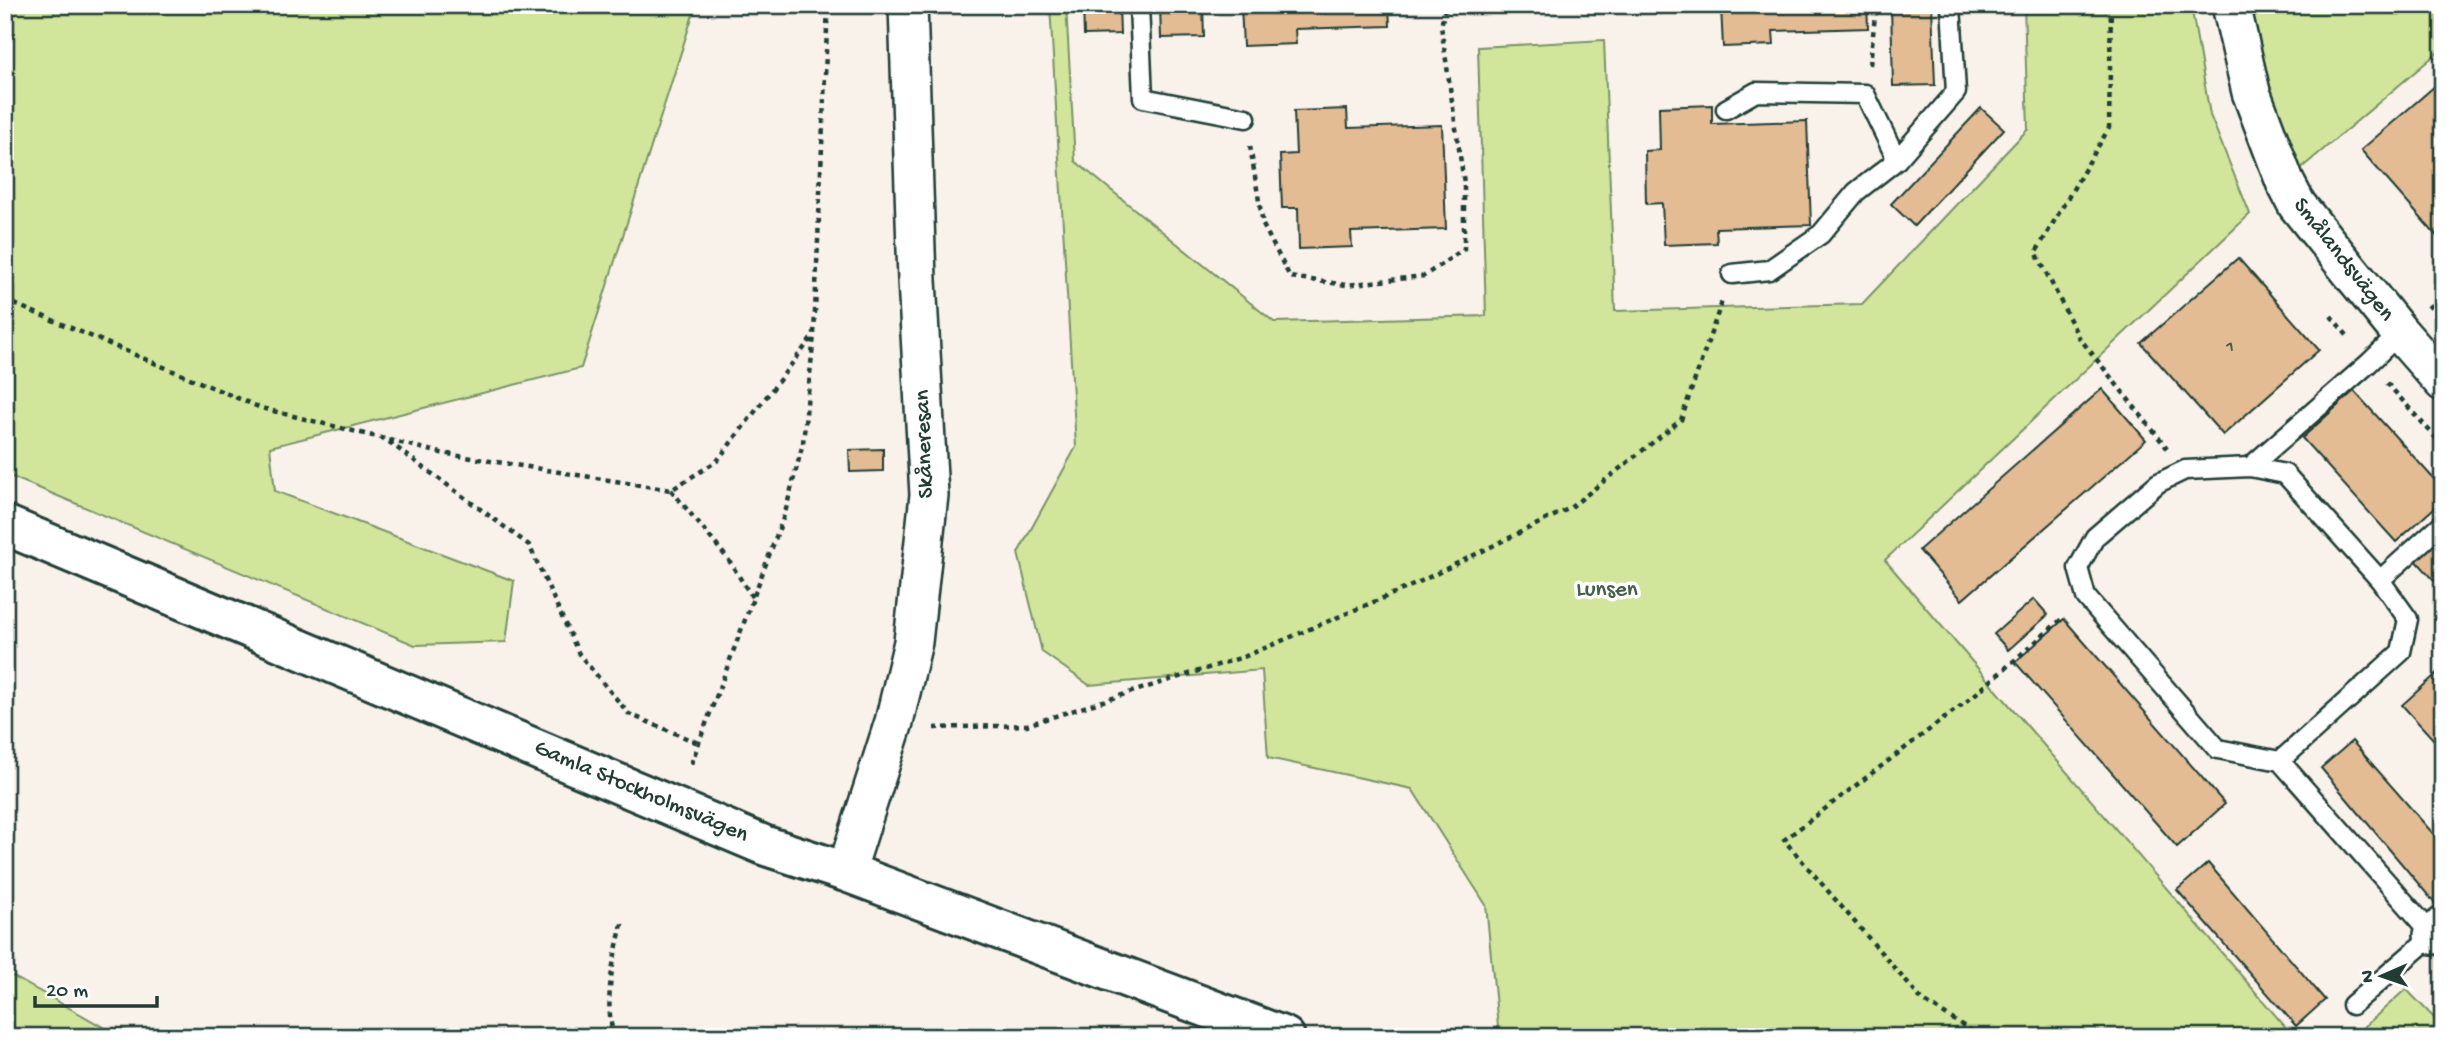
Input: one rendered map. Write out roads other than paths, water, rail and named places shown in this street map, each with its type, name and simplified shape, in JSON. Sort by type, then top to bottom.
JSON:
[{"type":"main road","name":"Gamla Stockholmsvägen","points":[[5,525],[766,846],[846,872],[1285,1037]]},
{"type":"street","name":"Skåneresan","points":[[846,872],[894,722],[913,642],[929,495],[917,280],[908,5]]},
{"type":"street","name":"Smålandsvägen","points":[[2231,5],[2251,92],[2285,182],[2297,205],[2443,382]]},
{"type":"lane","points":[[1139,5],[1143,98],[1246,118]]},
{"type":"lane","points":[[1732,274],[1769,270],[1821,234],[1856,192],[1897,160],[1956,92],[1951,5]]},
{"type":"lane","points":[[1726,109],[1755,92],[1865,94],[1897,160]]},
{"type":"lane","points":[[2250,467],[2400,333]]},
{"type":"lane","points":[[2280,761],[2401,652],[2408,619],[2380,580],[2285,474],[2250,467],[2185,470],[2158,483],[2095,537],[2078,568],[2086,597],[2218,749],[2280,761],[2440,936],[2352,1004]]},
{"type":"lane","points":[[2380,580],[2443,523]]},
{"type":"park label","name":"Lunsen","points":[[1607,590]]}]
